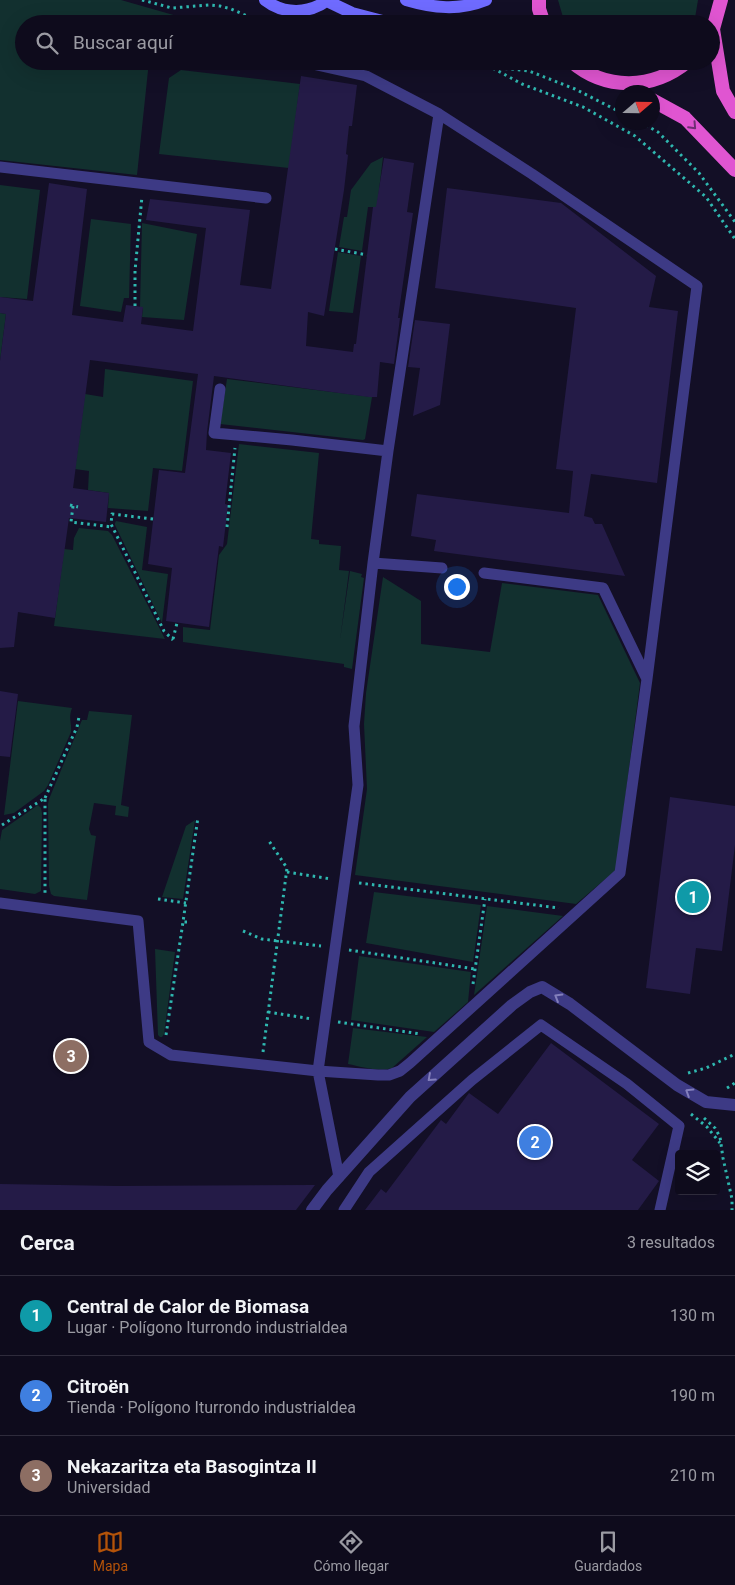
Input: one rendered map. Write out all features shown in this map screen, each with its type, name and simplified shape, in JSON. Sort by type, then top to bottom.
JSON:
[{"type":"highway","points":[[539,0],[542,15]]},
{"type":"highway","points":[[716,15],[720,0]]},
{"type":"highway","points":[[582,70],[600,79],[622,83],[650,81],[677,70]]},
{"type":"highway","points":[[719,70],[723,91],[735,112]]},
{"type":"highway","points":[[622,83],[626,85]]},
{"type":"highway","points":[[660,104],[685,118],[735,170]]},
{"type":"main road","points":[[265,0],[285,10],[300,12],[314,8],[327,1],[360,15]]},
{"type":"main road","points":[[406,0],[454,9],[486,0]]},
{"type":"street","points":[[312,1210],[338,1177],[410,1097],[512,1005],[530,992],[542,987],[570,1004],[678,1085],[706,1102],[735,1105]]},
{"type":"lane","points":[[0,903],[138,921],[149,1042],[171,1055],[378,1076],[400,1071],[620,872],[647,679],[697,286],[532,174],[439,114],[366,76],[340,70]]},
{"type":"lane","points":[[338,1177],[318,1071],[358,785],[354,726],[373,563],[439,114]]},
{"type":"lane","points":[[0,167],[266,198]]},
{"type":"lane","points":[[220,389],[214,433],[292,440],[388,452]]},
{"type":"lane","points":[[373,563],[442,568]]},
{"type":"lane","points":[[484,573],[603,588],[647,679]]},
{"type":"lane","points":[[344,1210],[369,1172],[472,1080],[540,1025],[627,1084],[679,1126],[660,1210]]},
{"type":"path","points":[[142,0],[172,8],[220,6],[245,15]]},
{"type":"path","points":[[496,70],[522,84],[583,107],[635,136],[706,196],[735,239]]},
{"type":"path","points":[[521,70],[529,71],[576,89],[615,109]]},
{"type":"path","points":[[654,130],[699,173],[735,222]]},
{"type":"path","points":[[135,306],[135,271],[141,199],[145,184]]},
{"type":"path","points":[[335,249],[367,254]]},
{"type":"path","points":[[228,527],[237,435]]},
{"type":"path","points":[[78,507],[72,506],[72,522],[113,527]]},
{"type":"path","points":[[153,518],[110,513],[111,524],[164,631],[173,640],[177,623]]},
{"type":"path","points":[[46,898],[45,798],[77,727],[78,717]]},
{"type":"path","points":[[2,825],[45,798]]},
{"type":"path","points":[[165,1038],[185,922],[198,817]]},
{"type":"path","points":[[262,1054],[287,872],[287,868],[269,841]]},
{"type":"path","points":[[287,872],[578,910]]},
{"type":"path","points":[[158,899],[186,902]]},
{"type":"path","points":[[244,931],[262,938],[475,969],[485,899]]},
{"type":"path","points":[[268,1012],[439,1037]]},
{"type":"path","points":[[720,1143],[732,1199],[732,1210]]},
{"type":"green space","points":[[0,0],[121,0],[174,15],[15,15],[15,70],[148,70],[137,175],[0,160]]},
{"type":"green space","points":[[558,0],[698,0],[696,15],[562,15]]},
{"type":"green space","points":[[181,70],[300,84],[289,168],[159,154],[169,78]]},
{"type":"green space","points":[[383,157],[377,207],[368,207],[362,251],[339,247],[344,217],[347,217],[351,190],[371,163]]},
{"type":"green space","points":[[0,185],[40,190],[27,299],[0,297]]},
{"type":"green space","points":[[91,219],[131,224],[129,298],[124,298],[121,312],[80,306]]},
{"type":"green space","points":[[142,223],[197,234],[184,320],[142,317],[143,307],[140,307]]},
{"type":"green space","points":[[338,252],[361,256],[353,313],[329,311]]},
{"type":"green space","points":[[0,313],[6,314],[0,361]]},
{"type":"green space","points":[[105,369],[193,381],[182,471],[153,468],[148,511],[108,508],[109,493],[88,490],[89,471],[75,469],[85,394],[103,397]]},
{"type":"green space","points":[[227,379],[372,397],[365,439],[220,424]]},
{"type":"green space","points":[[239,444],[319,453],[311,539],[319,540],[319,544],[341,546],[339,570],[349,571],[340,640],[350,571],[362,574],[361,577],[364,578],[352,669],[344,667],[344,664],[183,642],[183,627],[210,630],[219,555],[227,544]]},
{"type":"green space","points":[[116,521],[147,527],[142,570],[168,574],[162,623],[115,525]]},
{"type":"green space","points":[[79,528],[108,531],[112,535],[165,639],[54,626],[64,549],[73,550],[74,538]]},
{"type":"green space","points":[[383,577],[421,601],[421,644],[490,652],[502,583],[598,595],[640,683],[616,870],[576,904],[355,875],[367,789],[364,724],[366,693]]},
{"type":"green space","points":[[18,701],[72,708],[70,715],[71,732],[44,791],[14,813],[4,815]]},
{"type":"green space","points":[[89,711],[132,715],[121,805],[129,807],[128,817],[115,815],[116,806],[94,803],[89,829],[91,835],[96,836],[87,900],[51,894],[49,886],[48,804],[82,720],[87,720]]},
{"type":"green space","points":[[38,805],[42,813],[41,891],[35,894],[0,889],[0,841],[2,830]]},
{"type":"green space","points":[[195,820],[183,899],[162,897],[186,826]]},
{"type":"green space","points":[[374,892],[481,905],[473,962],[366,943]]},
{"type":"green space","points":[[487,906],[563,916],[474,995]]},
{"type":"green space","points":[[155,949],[175,952],[164,1034],[162,1037],[158,1035]]},
{"type":"green space","points":[[359,956],[471,972],[468,1002],[434,1032],[351,1020]]},
{"type":"green space","points":[[353,1028],[427,1037],[392,1068],[370,1069],[348,1064]]},
{"type":"building","points":[[301,76],[357,85],[352,126],[349,126],[344,190],[324,316],[308,312],[306,346],[353,352],[354,344],[356,344],[373,207],[376,207],[384,158],[414,163],[407,212],[413,213],[398,318],[400,318],[394,364],[380,362],[377,397],[214,376],[206,450],[231,453],[225,504],[228,505],[223,547],[219,546],[209,627],[166,621],[172,568],[148,564],[159,470],[185,473],[198,374],[90,360],[73,488],[109,493],[106,522],[69,518],[55,618],[18,612],[14,647],[0,648],[0,361],[6,314],[0,313],[0,297],[33,301],[49,183],[87,189],[72,315],[123,322],[126,305],[143,307],[141,324],[193,331],[206,228],[146,220],[150,199],[250,210],[240,285],[271,289]]},
{"type":"building","points":[[447,188],[561,203],[656,276],[649,307],[678,311],[657,483],[591,474],[584,516],[592,518],[595,524],[602,524],[625,576],[434,551],[436,540],[411,536],[417,494],[569,513],[573,471],[556,469],[576,308],[435,288]]},
{"type":"building","points":[[415,320],[450,324],[440,405],[413,416],[420,368],[408,367]]},
{"type":"building","points":[[0,691],[18,694],[10,757],[0,756]]},
{"type":"building","points":[[670,797],[735,806],[735,845],[722,951],[696,948],[690,994],[646,988]]},
{"type":"building","points":[[551,1043],[659,1124],[632,1160],[659,1181],[638,1210],[365,1210],[381,1189],[386,1193],[441,1120],[446,1124],[469,1093],[498,1114]]},
{"type":"building","points":[[0,1184],[117,1186],[315,1185],[296,1210],[0,1210]]},
{"type":"place","name":"Central de Calor de Biomasa","points":[[693,897]]},
{"type":"place","name":"Nekazaritza eta Basogintza II","points":[[71,1056]]},
{"type":"place","name":"Citroën","points":[[535,1142]]}]
